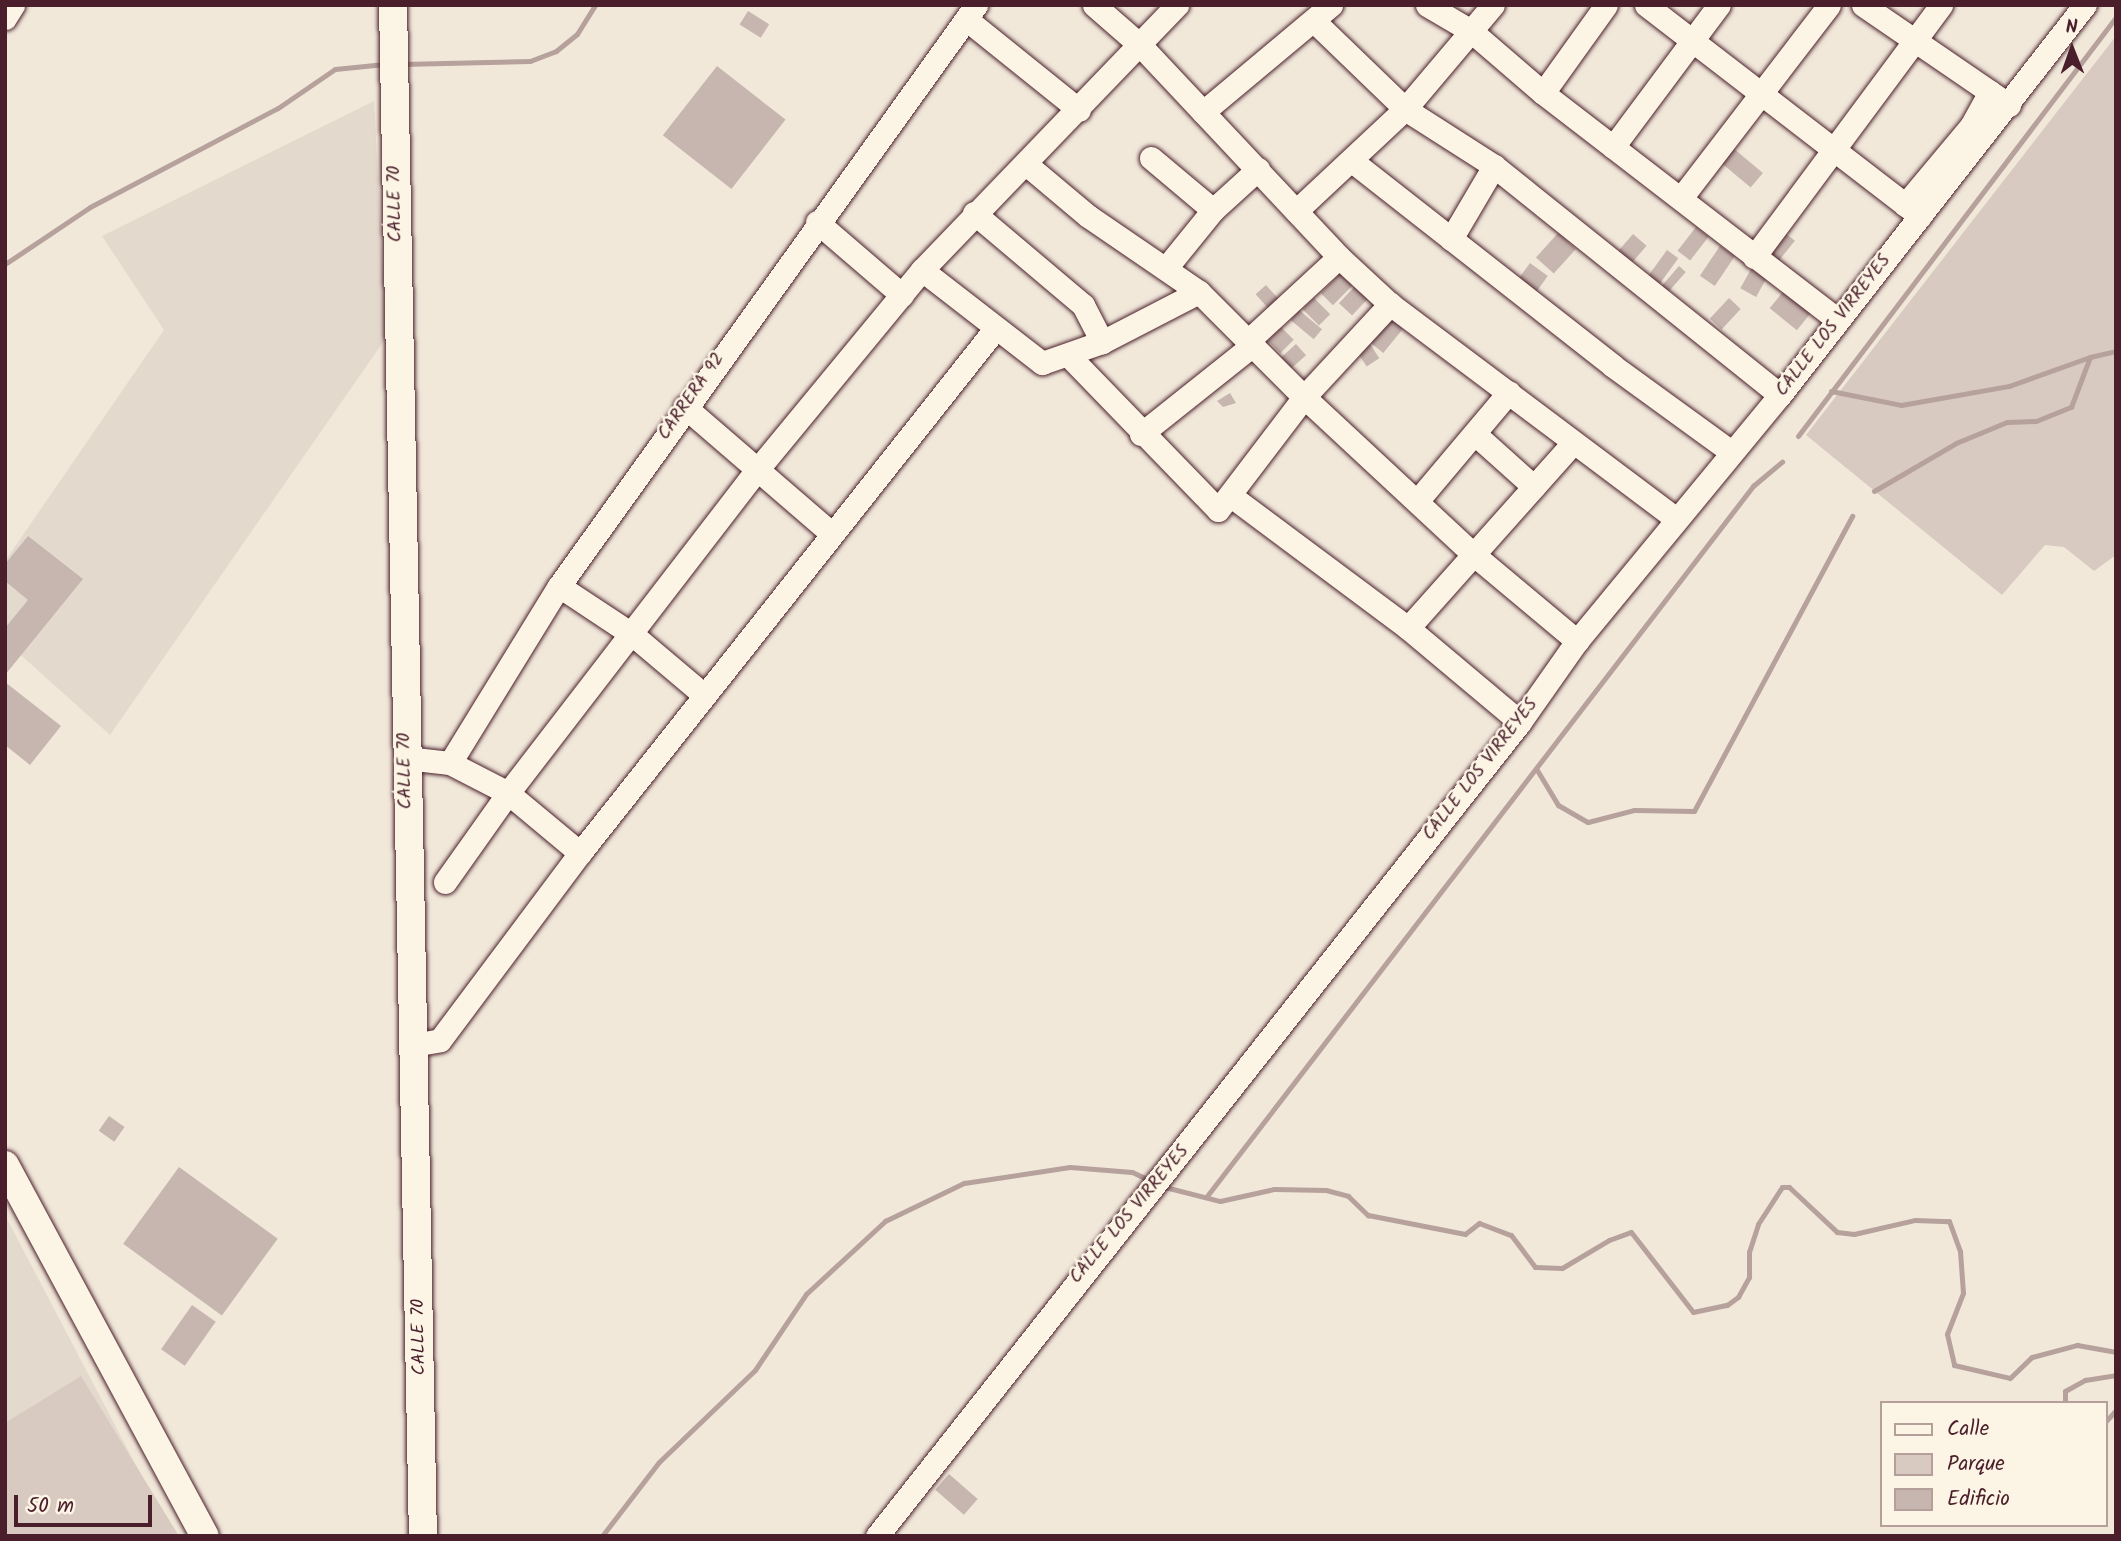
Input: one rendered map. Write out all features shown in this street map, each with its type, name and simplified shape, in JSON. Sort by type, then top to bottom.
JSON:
[{"type":"street","points":[[5,18],[13,5]]},
{"type":"street","name":"CALLE 70","points":[[393,5],[406,758],[424,1536]]},
{"type":"street","points":[[1094,5],[1141,46],[1339,257],[1390,304],[1675,518]]},
{"type":"street","points":[[445,883],[508,793],[633,635],[757,470],[922,270],[974,213],[1026,164],[1141,46],[1177,5]]},
{"type":"street","points":[[1427,5],[1471,31],[1543,93],[1838,320]]},
{"type":"street","points":[[1296,211],[1405,109],[1493,5]]},
{"type":"street","points":[[1543,93],[1606,5]]},
{"type":"street","points":[[1646,5],[1834,146],[1913,210]]},
{"type":"street","points":[[1613,147],[1719,5]]},
{"type":"street","points":[[1681,198],[1829,5]]},
{"type":"street","points":[[1863,5],[1999,98]]},
{"type":"street","points":[[1754,257],[1941,5]]},
{"type":"street","name":"CALLE LOS VIRREYES","points":[[877,1536],[1520,722],[1577,641],[1730,451],[1780,395],[1838,320],[1913,210],[1999,98],[2085,5]]},
{"type":"street","points":[[971,12],[1079,110]]},
{"type":"street","name":"CARRERA 92","points":[[450,763],[559,586],[817,222],[971,12]]},
{"type":"street","points":[[1203,112],[1323,14],[1405,109],[1494,166],[1780,395]]},
{"type":"street","points":[[1151,158],[1213,210]]},
{"type":"street","points":[[1352,161],[1730,451]]},
{"type":"street","points":[[1026,164],[1088,216],[1199,292],[1304,397],[1418,500],[1473,554],[1577,641]]},
{"type":"street","points":[[1451,239],[1494,166]]},
{"type":"street","points":[[1166,268],[1213,210],[1258,169]]},
{"type":"street","points":[[974,213],[1083,305],[1102,342]]},
{"type":"street","points":[[817,222],[902,295]]},
{"type":"street","points":[[1142,434],[1251,342],[1339,257]]},
{"type":"street","points":[[922,270],[1042,363],[1069,356],[1102,342],[1199,292]]},
{"type":"street","points":[[1069,356],[1218,510],[1304,397],[1390,304]]},
{"type":"street","points":[[413,1045],[440,1040],[580,853],[995,329]]},
{"type":"street","points":[[1418,500],[1509,392]]},
{"type":"street","points":[[685,407],[832,534]]},
{"type":"street","points":[[1475,434],[1534,487]]},
{"type":"street","points":[[1408,628],[1573,443]]},
{"type":"street","points":[[1231,496],[1408,628],[1520,722]]},
{"type":"street","points":[[559,586],[633,635],[704,695]]},
{"type":"street","points":[[406,758],[450,763],[508,793],[580,853]]},
{"type":"street","points":[[5,1165],[205,1536]]},
{"type":"shaded area","points":[[374,101],[386,338],[110,735],[5,641],[5,561],[164,330],[102,236]]},
{"type":"shaded area","points":[[5,1215],[173,1536],[5,1536]]},
{"type":"green space","points":[[2116,36],[2116,555],[2094,571],[2064,547],[2045,545],[2002,595],[1806,435]]},
{"type":"green space","points":[[81,1376],[179,1536],[5,1536],[5,1423]]},
{"type":"building","points":[[748,11],[769,24],[761,38],[740,25]]},
{"type":"building","points":[[717,66],[786,120],[731,189],[663,135]]},
{"type":"building","points":[[1733,148],[1763,173],[1751,188],[1721,163]]},
{"type":"building","points":[[1696,227],[1709,237],[1690,260],[1678,251]]},
{"type":"building","points":[[1784,232],[1795,241],[1777,263],[1766,254]]},
{"type":"building","points":[[1558,233],[1576,249],[1554,274],[1536,258]]},
{"type":"building","points":[[1633,234],[1647,246],[1628,267],[1615,255]]},
{"type":"building","points":[[1720,246],[1735,256],[1715,286],[1700,276]]},
{"type":"building","points":[[1667,250],[1678,258],[1660,284],[1648,276]]},
{"type":"building","points":[[1530,263],[1548,276],[1533,297],[1515,284]]},
{"type":"building","points":[[1679,266],[1686,272],[1666,295],[1659,289]]},
{"type":"building","points":[[1751,269],[1767,278],[1756,297],[1740,288]]},
{"type":"building","points":[[1342,272],[1354,284],[1333,305],[1321,293]]},
{"type":"building","points":[[1266,285],[1282,303],[1272,312],[1256,294]]},
{"type":"building","points":[[1356,285],[1369,297],[1352,316],[1339,303]]},
{"type":"building","points":[[1786,288],[1813,310],[1797,330],[1770,308]]},
{"type":"building","points":[[1314,298],[1330,314],[1319,326],[1303,309]]},
{"type":"building","points":[[1729,298],[1741,309],[1722,329],[1710,318]]},
{"type":"building","points":[[1299,310],[1322,329],[1314,339],[1291,320]]},
{"type":"building","points":[[1388,317],[1403,329],[1383,353],[1368,341]]},
{"type":"building","points":[[1281,327],[1294,340],[1280,353],[1268,340]]},
{"type":"building","points":[[1296,344],[1306,355],[1291,369],[1281,357]]},
{"type":"building","points":[[1370,344],[1379,358],[1367,366],[1357,352]]},
{"type":"building","points":[[1230,393],[1236,403],[1223,407],[1217,401]]},
{"type":"building","points":[[28,536],[83,579],[5,675],[5,628],[28,600],[5,581],[5,564]]},
{"type":"building","points":[[5,682],[61,726],[30,765],[5,745]]},
{"type":"building","points":[[109,1116],[125,1127],[114,1142],[99,1131]]},
{"type":"building","points":[[179,1167],[278,1239],[222,1316],[123,1244]]},
{"type":"building","points":[[192,1305],[216,1322],[185,1366],[161,1349]]},
{"type":"building","points":[[949,1474],[978,1499],[964,1515],[935,1490]]},
{"type":"waterway","points":[[402,64],[530,61],[556,51],[577,34],[595,5]]},
{"type":"waterway","points":[[1798,436],[2116,17]]},
{"type":"waterway","points":[[5,264],[90,207],[278,108],[335,69],[385,64]]},
{"type":"waterway","points":[[1874,491],[1956,443],[2007,422],[2036,421],[2071,407],[2090,357],[2116,351]]},
{"type":"waterway","points":[[1831,391],[1901,405],[2009,386],[2090,357]]},
{"type":"waterway","points":[[1207,1196],[1753,486],[1782,462]]},
{"type":"waterway","points":[[1537,770],[1558,805],[1588,822],[1634,810],[1694,811],[1852,516]]},
{"type":"waterway","points":[[602,1536],[659,1462],[755,1370],[806,1294],[885,1221],[964,1183],[1070,1167],[1132,1172],[1149,1180]]},
{"type":"waterway","points":[[1161,1186],[1220,1201],[1274,1189],[1326,1190],[1348,1196],[1368,1215],[1465,1234],[1479,1223],[1511,1235],[1535,1267],[1562,1268],[1609,1240],[1631,1232],[1693,1312],[1727,1305],[1738,1297],[1749,1277],[1749,1252],[1758,1224],[1782,1187],[1789,1187],[1837,1232],[1854,1234],[1915,1220],[1949,1221],[1960,1251],[1963,1293],[1947,1334],[1954,1365],[2010,1378],[2032,1357],[2077,1345],[2116,1352]]},
{"type":"waterway","points":[[2065,1401],[2065,1391],[2085,1380],[2116,1375]]},
{"type":"waterway","points":[[2107,1420],[2116,1410]]}]
